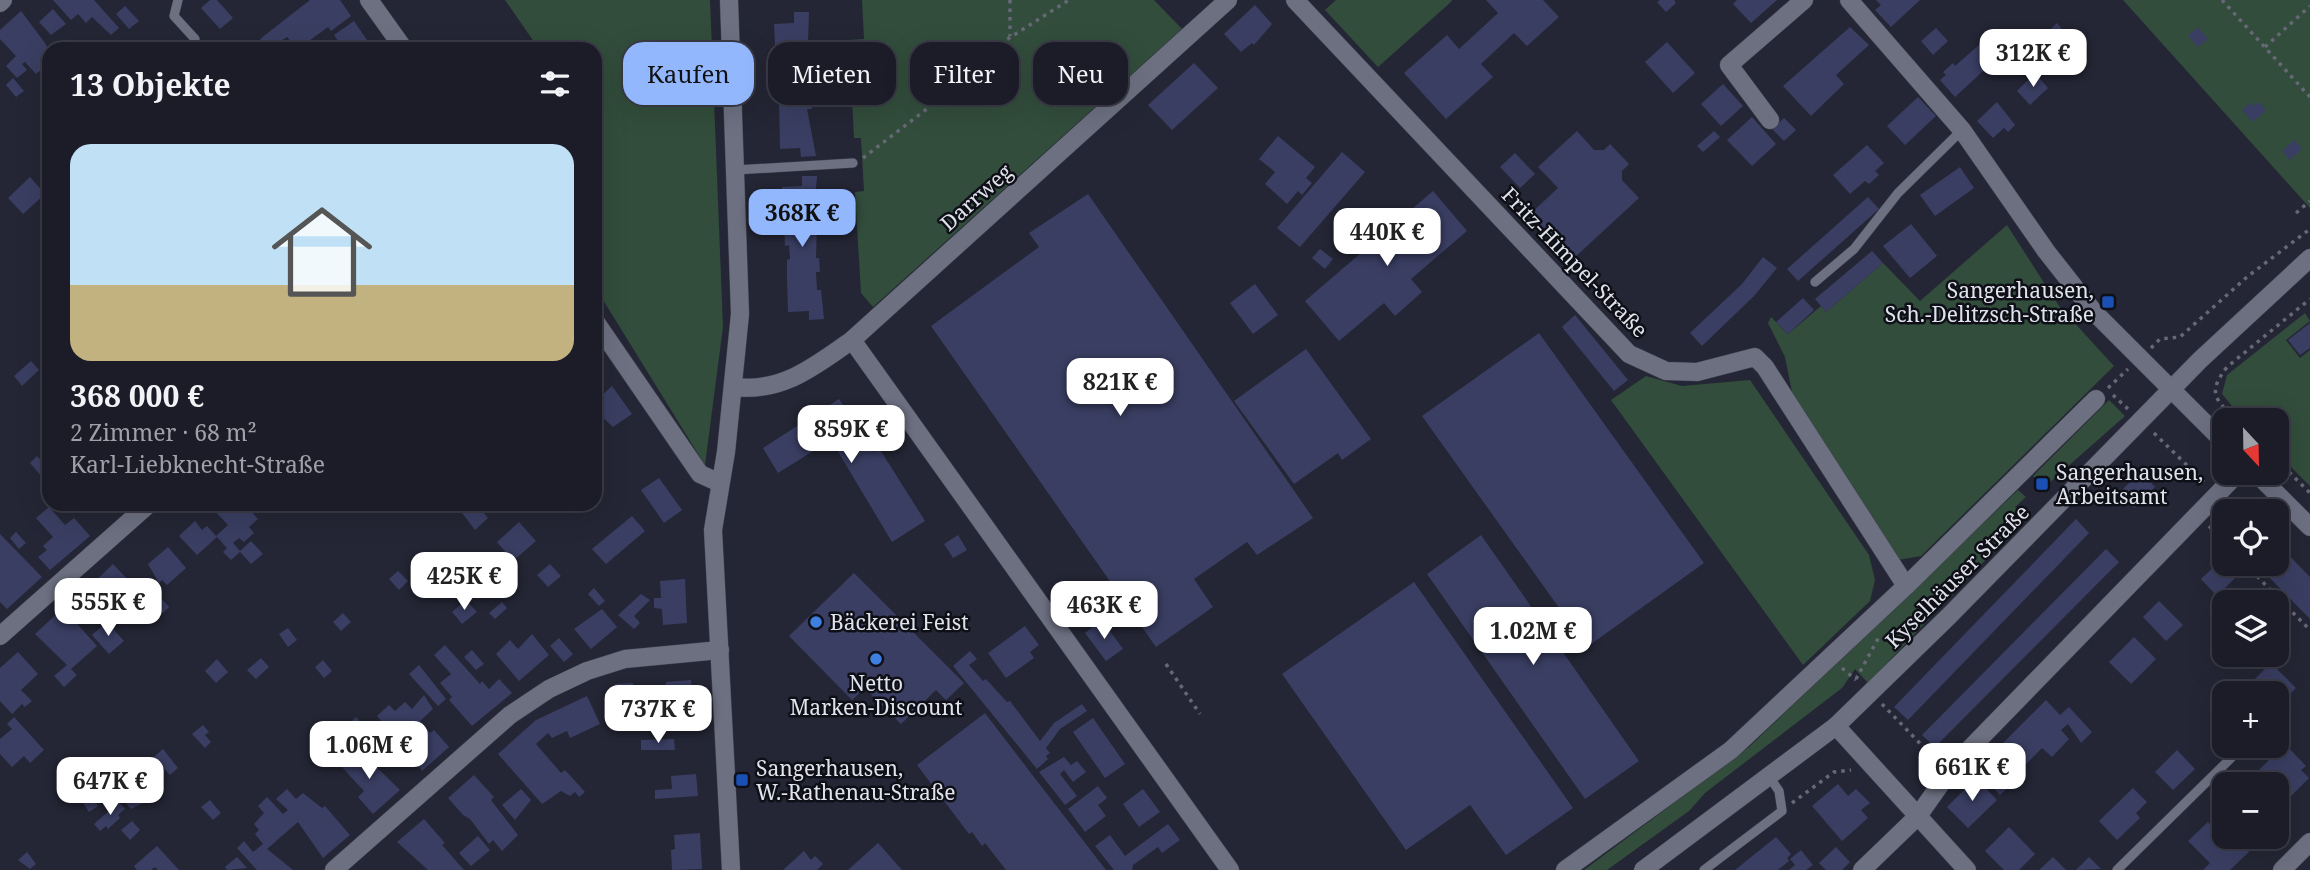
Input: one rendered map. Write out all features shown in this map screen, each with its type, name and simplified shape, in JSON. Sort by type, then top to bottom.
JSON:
[{"type":"street","points":[[369,0],[399,42]]},
{"type":"street","points":[[729,0],[741,286],[734,387],[713,530],[731,870]]},
{"type":"street","name":"Darrweg","points":[[734,387],[779,385],[810,370],[852,340],[1228,0]]},
{"type":"street","name":"Fritz-Himpel-Straße","points":[[1295,0],[1629,354],[1666,371],[1698,372],[1755,357],[1773,379],[1906,586]]},
{"type":"street","points":[[1770,120],[1729,65],[1804,0]]},
{"type":"street","points":[[1849,0],[1962,130],[2067,279],[2139,359],[2212,430]]},
{"type":"street","name":"Kyselhäuser Straße","points":[[1643,870],[1770,778],[1836,726],[2171,390],[2310,258]]},
{"type":"street","points":[[602,331],[700,474],[719,484]]},
{"type":"street","points":[[852,340],[1230,870]]},
{"type":"street","name":"Kyselhäuser Straße","points":[[1566,870],[1731,750],[1906,586],[2101,394]]},
{"type":"street","points":[[1862,870],[1918,817],[1954,765],[2226,485]]},
{"type":"street","points":[[2268,485],[2310,527]]},
{"type":"street","points":[[0,636],[141,511]]},
{"type":"street","points":[[334,870],[503,721],[549,689],[587,671],[625,659],[720,650]]},
{"type":"street","points":[[1836,726],[1967,870]]},
{"type":"street","points":[[2282,870],[2310,842]]},
{"type":"lane","points":[[178,0],[174,16],[195,39]]},
{"type":"lane","points":[[1815,282],[1854,249],[1898,193],[1962,130]]},
{"type":"lane","points":[[735,170],[853,163]]},
{"type":"lane","points":[[2117,870],[2231,758]]},
{"type":"lane","points":[[1704,870],[1782,811],[1779,791],[1770,778]]},
{"type":"path","points":[[1010,0],[1010,37]]},
{"type":"path","points":[[853,163],[883,145],[1010,37],[1069,0]]},
{"type":"path","points":[[2222,0],[2310,97]]},
{"type":"path","points":[[2265,47],[2310,6]]},
{"type":"path","points":[[2296,213],[2310,201]]},
{"type":"path","points":[[2217,494],[2142,421],[2101,394],[2160,340],[2180,337],[2247,277],[2310,229]]},
{"type":"path","points":[[2224,408],[2218,402],[2214,390],[2217,380],[2227,367],[2310,299]]},
{"type":"path","points":[[2289,472],[2310,493]]},
{"type":"path","points":[[2257,576],[2271,590]]},
{"type":"path","points":[[2261,580],[2265,576]]},
{"type":"path","points":[[2294,603],[2289,608],[2310,630]]},
{"type":"path","points":[[1166,664],[1200,714]]},
{"type":"path","points":[[1843,670],[1856,680]]},
{"type":"path","points":[[1782,811],[1834,772],[1870,766]]},
{"type":"green space","points":[[505,0],[710,0],[712,42],[623,42],[623,105],[714,105],[723,327],[705,465],[602,298],[602,42],[534,42]]},
{"type":"green space","points":[[862,0],[1154,0],[1182,29],[1128,78],[1128,42],[1033,42],[1033,105],[1098,105],[873,307],[861,293],[855,192],[864,191],[861,138],[854,138],[852,105],[896,105],[896,42],[849,42],[864,39]]},
{"type":"green space","points":[[1336,0],[1452,1],[1378,67],[1325,10]]},
{"type":"green space","points":[[2123,0],[2310,0],[2310,208]]},
{"type":"green space","points":[[2007,225],[2059,306],[2114,366],[1921,556],[1898,560],[1793,397],[1785,357],[1768,323],[1771,317],[1788,334],[1821,306],[1826,312],[1883,263],[1920,301]]},
{"type":"green space","points":[[2305,313],[2310,321],[2286,340],[2300,358],[2310,350],[2310,486],[2289,465],[2289,408],[2234,408],[2222,394],[2227,375]]},
{"type":"green space","points":[[1646,376],[1682,386],[1750,380],[1869,555],[1875,580],[1870,601],[1803,665],[1611,400]]},
{"type":"green space","points":[[2109,400],[2125,416],[2049,483],[2044,478],[2040,482],[2033,476]]},
{"type":"green space","points":[[2018,490],[2026,497],[2015,507],[2020,513],[2012,532],[1868,683],[1855,669],[1842,688],[1705,793],[1689,811],[1607,870],[1584,870],[1749,747]]},
{"type":"building","points":[[53,0],[94,0],[119,28],[111,35],[92,17],[86,23],[78,14],[71,20]]},
{"type":"building","points":[[210,0],[217,0],[233,18],[220,29],[201,8]]},
{"type":"building","points":[[310,0],[340,0],[351,16],[331,31],[328,27],[308,42],[292,42],[287,37],[279,42],[262,42],[260,39]]},
{"type":"building","points":[[1486,0],[1543,0],[1559,17],[1527,46],[1514,33],[1481,64],[1493,77],[1446,119],[1404,73],[1447,35],[1459,49],[1498,13]]},
{"type":"building","points":[[1674,0],[1676,3],[1666,12],[1657,2]]},
{"type":"building","points":[[1737,0],[1777,0],[1751,23],[1733,4]]},
{"type":"building","points":[[1876,0],[1920,0],[1891,27],[1875,10],[1881,5]]},
{"type":"building","points":[[1255,5],[1272,24],[1254,45],[1252,43],[1241,52],[1224,34]]},
{"type":"building","points":[[125,6],[139,21],[129,29],[116,14]]},
{"type":"building","points":[[53,9],[66,24],[51,35],[39,22]]},
{"type":"building","points":[[21,11],[44,42],[42,42],[42,69],[36,74],[25,62],[22,64],[27,70],[17,78],[6,66],[16,56],[0,39],[0,30]]},
{"type":"building","points":[[794,12],[809,12],[808,42],[775,42],[774,24],[794,23]]},
{"type":"building","points":[[354,21],[369,42],[339,42],[334,35]]},
{"type":"building","points":[[2057,23],[2066,34],[2046,52],[2037,42]]},
{"type":"building","points":[[1850,27],[1869,45],[1836,75],[1844,84],[1811,116],[1783,86]]},
{"type":"building","points":[[2198,27],[2208,39],[2198,47],[2188,36]]},
{"type":"building","points":[[1936,28],[1948,41],[1933,55],[1921,41]]},
{"type":"building","points":[[1667,42],[1695,73],[1673,93],[1645,62]]},
{"type":"building","points":[[1980,44],[1995,60],[1955,97],[1940,80],[1946,75],[1943,72],[1953,63],[1955,66]]},
{"type":"building","points":[[1194,63],[1218,88],[1172,130],[1148,105]]},
{"type":"building","points":[[2035,73],[2048,88],[2030,105],[2017,91]]},
{"type":"building","points":[[13,78],[24,91],[16,97],[6,85]]},
{"type":"building","points":[[1723,84],[1743,106],[1721,126],[1701,104]]},
{"type":"building","points":[[1918,97],[1936,116],[1905,145],[1887,126]]},
{"type":"building","points":[[1997,102],[2015,125],[2008,132],[2004,128],[1993,138],[1977,121]]},
{"type":"building","points":[[2251,102],[2254,106],[2259,102],[2266,110],[2253,122],[2242,110]]},
{"type":"building","points":[[779,105],[811,105],[812,109],[807,109],[816,156],[801,157],[800,148],[780,149]]},
{"type":"building","points":[[1752,117],[1776,144],[1752,166],[1727,140]]},
{"type":"building","points":[[1784,118],[1796,130],[1784,141],[1772,129]]},
{"type":"building","points":[[1577,131],[1594,150],[1604,150],[1610,144],[1629,164],[1622,171],[1622,180],[1639,198],[1573,259],[1530,214],[1558,188],[1538,167]]},
{"type":"building","points":[[1714,131],[1720,137],[1703,152],[1697,146]]},
{"type":"building","points":[[1278,136],[1315,167],[1306,178],[1312,183],[1302,195],[1298,191],[1287,204],[1265,184],[1275,172],[1259,159]]},
{"type":"building","points":[[2294,140],[2302,149],[2290,160],[2282,151]]},
{"type":"building","points":[[1867,145],[1884,163],[1875,171],[1879,175],[1869,184],[1865,181],[1850,194],[1833,175]]},
{"type":"building","points":[[1342,152],[1365,172],[1300,247],[1277,228]]},
{"type":"building","points":[[1515,153],[1535,174],[1520,188],[1500,167]]},
{"type":"building","points":[[1960,167],[1974,188],[1935,216],[1920,195]]},
{"type":"building","points":[[802,176],[817,176],[813,224],[817,224],[816,258],[819,258],[820,272],[816,272],[817,290],[821,290],[824,319],[809,320],[809,311],[788,312],[787,260],[790,259],[789,245],[785,246],[782,187],[802,186]]},
{"type":"building","points":[[30,177],[42,191],[42,197],[23,214],[8,198]]},
{"type":"building","points":[[1433,191],[1467,231],[1411,279],[1422,292],[1395,316],[1384,303],[1339,341],[1305,301]]},
{"type":"building","points":[[1088,194],[1313,518],[1257,555],[1247,542],[1194,579],[1213,607],[1156,647],[931,326],[1039,247],[1029,233]]},
{"type":"building","points":[[1868,197],[1879,209],[1798,281],[1787,269]]},
{"type":"building","points":[[1911,224],[1937,256],[1910,278],[1883,246]]},
{"type":"building","points":[[1320,249],[1333,259],[1325,269],[1312,258]]},
{"type":"building","points":[[1872,251],[1883,263],[1826,312],[1815,299]]},
{"type":"building","points":[[1763,257],[1777,268],[1754,296],[1702,346],[1690,333],[1742,284]]},
{"type":"building","points":[[1255,284],[1278,315],[1253,334],[1230,303]]},
{"type":"building","points":[[1803,298],[1814,310],[1788,334],[1776,322]]},
{"type":"building","points":[[1575,315],[1628,380],[1614,391],[1562,327]]},
{"type":"building","points":[[2310,323],[2310,348],[2300,355],[2288,340]]},
{"type":"building","points":[[1539,333],[1704,563],[1587,647],[1422,416]]},
{"type":"building","points":[[1306,349],[1371,439],[1342,460],[1338,453],[1294,484],[1234,401]]},
{"type":"building","points":[[31,361],[39,370],[22,386],[14,376]]},
{"type":"building","points":[[612,386],[632,414],[613,427],[602,417],[602,395]]},
{"type":"building","points":[[839,399],[873,452],[879,448],[925,521],[892,542],[831,440],[778,473],[763,448]]},
{"type":"building","points":[[37,456],[42,461],[42,477],[30,463]]},
{"type":"building","points":[[2140,472],[2155,487],[2134,508],[2119,493]]},
{"type":"building","points":[[659,478],[682,510],[664,523],[641,490]]},
{"type":"building","points":[[44,511],[53,511],[65,525],[74,518],[90,536],[50,570],[38,557],[47,550],[43,546],[53,537],[36,518]]},
{"type":"building","points":[[215,511],[251,511],[258,519],[249,527],[254,533],[244,542],[239,538],[233,543],[240,551],[251,541],[263,554],[251,564],[240,552],[231,560],[223,552],[227,548],[216,536],[228,525]]},
{"type":"building","points":[[460,511],[482,511],[488,518],[475,530]]},
{"type":"building","points":[[632,516],[645,531],[606,564],[592,549]]},
{"type":"building","points":[[2076,519],[2089,533],[1908,720],[1894,707]]},
{"type":"building","points":[[195,521],[202,530],[207,526],[217,537],[197,555],[179,536]]},
{"type":"building","points":[[519,522],[536,541],[513,561],[497,542]]},
{"type":"building","points":[[16,532],[26,543],[19,549],[10,538]]},
{"type":"building","points":[[0,534],[42,577],[7,609],[0,602]]},
{"type":"building","points":[[958,535],[967,550],[953,558],[944,544]]},
{"type":"building","points":[[1481,535],[1639,761],[1585,799],[1427,574]]},
{"type":"building","points":[[168,547],[186,568],[167,585],[162,580],[159,583],[148,564]]},
{"type":"building","points":[[2106,549],[2119,562],[1935,747],[1922,735]]},
{"type":"building","points":[[464,554],[483,576],[465,592],[460,586],[448,596],[435,581]]},
{"type":"building","points":[[2289,555],[2310,577],[2310,619],[2289,598],[2289,590],[2282,590],[2268,576],[2289,576]]},
{"type":"building","points":[[503,563],[514,576],[497,591],[486,578]]},
{"type":"building","points":[[113,564],[130,582],[125,587],[136,598],[126,607],[135,615],[127,622],[109,602],[101,609],[85,591]]},
{"type":"building","points":[[550,564],[561,576],[548,587],[537,575]]},
{"type":"building","points":[[2212,568],[2212,576],[2237,576],[2223,590],[2212,591],[2201,579]]},
{"type":"building","points":[[398,571],[408,581],[399,590],[389,579]]},
{"type":"building","name":"Netto Marken-Discount","points":[[854,573],[964,683],[946,700],[936,690],[901,724],[865,688],[852,700],[789,636]]},
{"type":"building","points":[[685,579],[687,623],[663,625],[662,609],[654,608],[654,598],[661,598],[660,581]]},
{"type":"building","points":[[1414,582],[1573,808],[1506,855],[1470,805],[1406,850],[1282,674]]},
{"type":"building","points":[[594,588],[605,601],[599,606],[588,594]]},
{"type":"building","points":[[641,594],[650,600],[634,616],[640,623],[634,629],[618,615]]},
{"type":"building","points":[[158,595],[169,607],[163,613],[152,601]]},
{"type":"building","points":[[466,600],[477,612],[462,624],[452,612]]},
{"type":"building","points":[[2159,601],[2183,625],[2166,641],[2143,617]]},
{"type":"building","points":[[502,602],[507,608],[495,619],[489,613]]},
{"type":"building","points":[[63,608],[97,646],[71,669],[77,675],[64,687],[54,676],[67,665],[35,634]]},
{"type":"building","points":[[602,609],[617,627],[591,649],[574,629]]},
{"type":"building","points":[[343,613],[351,622],[341,631],[333,622]]},
{"type":"building","points":[[1102,620],[1123,649],[1106,661],[1085,633]]},
{"type":"building","points":[[107,622],[124,641],[109,654],[92,635]]},
{"type":"building","points":[[1025,626],[1039,645],[1030,652],[1034,658],[1006,678],[988,653]]},
{"type":"building","points":[[288,628],[297,640],[288,647],[279,634]]},
{"type":"building","points":[[532,634],[549,655],[519,681],[496,654],[510,640],[518,649]]},
{"type":"building","points":[[2134,637],[2156,659],[2131,684],[2109,662]]},
{"type":"building","points":[[559,638],[573,654],[564,662],[550,646]]},
{"type":"building","points":[[445,645],[480,684],[482,681],[489,689],[499,679],[512,693],[472,726],[449,700],[452,697],[440,683],[451,674],[434,655]]},
{"type":"building","points":[[472,650],[484,664],[476,670],[464,657]]},
{"type":"building","points":[[970,651],[977,659],[969,665],[983,681],[986,679],[1007,702],[1010,701],[1040,741],[1054,723],[1082,704],[1087,711],[1060,729],[1046,748],[1050,753],[1046,756],[1048,759],[1037,769],[953,666]]},
{"type":"building","points":[[18,652],[38,674],[21,690],[32,701],[25,707],[22,704],[12,714],[0,701],[0,668]]},
{"type":"building","points":[[261,658],[269,667],[256,679],[247,670]]},
{"type":"building","points":[[217,659],[228,672],[216,683],[205,671]]},
{"type":"building","points":[[323,660],[332,671],[324,678],[315,667]]},
{"type":"building","points":[[419,665],[446,699],[438,706],[409,674]]},
{"type":"building","points":[[2267,667],[2275,667],[2289,681],[2253,681]]},
{"type":"building","points":[[691,680],[693,703],[664,705],[666,682]]},
{"type":"building","points":[[2289,681],[2296,688],[2289,695]]},
{"type":"building","points":[[633,683],[634,698],[616,699],[615,684]]},
{"type":"building","points":[[424,695],[433,709],[420,721],[430,733],[434,730],[449,747],[422,771],[377,716],[389,705],[395,711],[405,702],[412,709]]},
{"type":"building","points":[[587,696],[600,724],[570,738],[567,731],[552,738],[548,733],[536,744],[561,773],[565,770],[585,792],[579,797],[575,792],[570,796],[561,791],[542,804],[498,754],[536,720]]},
{"type":"building","points":[[2046,700],[2060,715],[2069,707],[2092,732],[2081,743],[2068,724],[2061,730],[2069,739],[2052,757],[2042,748],[2016,774],[2023,781],[2015,788],[2012,784],[2000,795],[1983,777],[1994,766],[1987,759]]},
{"type":"building","points":[[985,713],[1106,870],[1006,870],[985,843],[982,846],[972,832],[969,834],[917,765]]},
{"type":"building","points":[[14,717],[44,750],[30,763],[24,756],[12,767],[0,754],[0,739],[12,729],[7,724]]},
{"type":"building","points":[[356,717],[374,738],[366,745],[348,725]]},
{"type":"building","points":[[1093,718],[1125,764],[1105,778],[1073,732]]},
{"type":"building","points":[[203,725],[209,732],[205,735],[211,742],[205,748],[192,734]]},
{"type":"building","points":[[674,739],[675,750],[641,750],[641,740]]},
{"type":"building","points":[[357,748],[400,790],[373,814],[358,797],[364,791],[339,764]]},
{"type":"building","points":[[2289,748],[2306,766],[2301,770],[2309,778],[2289,798],[2289,772],[2259,770],[2271,758],[2289,758]]},
{"type":"building","points":[[163,749],[178,768],[170,775],[160,764],[154,769],[148,762]]},
{"type":"building","points":[[2177,750],[2195,769],[2173,790],[2155,772]]},
{"type":"building","points":[[1064,757],[1071,765],[1077,761],[1086,772],[1073,782],[1064,770],[1060,774],[1077,796],[1065,805],[1039,772]]},
{"type":"building","points":[[696,774],[698,796],[655,799],[655,790],[672,789],[671,776]]},
{"type":"building","points":[[474,775],[494,797],[491,800],[518,835],[502,851],[493,840],[489,844],[470,819],[448,798]]},
{"type":"building","points":[[1976,778],[1997,800],[1968,828],[1947,807]]},
{"type":"building","points":[[1838,784],[1848,796],[1856,789],[1870,803],[1861,810],[1868,818],[1842,841],[1812,806]]},
{"type":"building","points":[[1098,786],[1107,798],[1098,805],[1106,816],[1085,832],[1068,809]]},
{"type":"building","points":[[144,787],[150,793],[144,798],[147,801],[131,809],[124,801],[129,796],[127,794],[134,788],[138,792]]},
{"type":"building","points":[[2133,788],[2147,802],[2136,813],[2140,818],[2117,840],[2099,821]]},
{"type":"building","points":[[287,789],[296,799],[303,793],[322,808],[325,806],[350,835],[323,858],[298,822],[267,849],[293,870],[257,870],[237,848],[244,841],[253,852],[263,844],[255,834],[259,830],[254,824],[264,813],[258,806],[267,797],[283,814],[288,810],[276,799]]},
{"type":"building","points":[[521,789],[531,800],[515,820],[502,805]]},
{"type":"building","points":[[1143,789],[1160,812],[1139,827],[1123,804]]},
{"type":"building","points":[[92,795],[98,806],[89,812],[82,801]]},
{"type":"building","points":[[210,800],[221,813],[213,820],[201,807]]},
{"type":"building","points":[[119,802],[125,809],[118,815],[120,818],[108,829],[106,826],[100,831],[94,824]]},
{"type":"building","points":[[424,819],[464,870],[428,870],[397,842]]},
{"type":"building","points":[[132,821],[140,830],[130,840],[121,830]]},
{"type":"building","points":[[2208,822],[2212,826],[2212,849],[2252,849],[2230,870],[2203,870],[2210,863],[2188,841]]},
{"type":"building","points":[[1168,824],[1180,840],[1162,853],[1158,847],[1133,865],[1132,870],[1114,870],[1095,846],[1110,835],[1125,856]]},
{"type":"building","points":[[2009,827],[2035,854],[2019,870],[2004,870],[1985,851]]},
{"type":"building","points":[[700,833],[702,869],[672,870],[671,850],[675,849],[674,835]]},
{"type":"building","points":[[478,836],[490,850],[471,866],[459,853]]},
{"type":"building","points":[[1776,837],[1791,854],[1787,858],[1789,861],[1778,870],[1735,870]]},
{"type":"building","points":[[878,843],[902,870],[848,870]]},
{"type":"building","points":[[157,846],[179,870],[158,870],[155,867],[151,870],[137,870],[134,866]]},
{"type":"building","points":[[1836,847],[1850,862],[1842,870],[1826,870],[1819,863]]},
{"type":"building","points":[[1801,850],[1813,865],[1806,870],[1789,870],[1795,865],[1790,859]]},
{"type":"building","points":[[804,851],[811,860],[815,856],[823,864],[817,870],[783,870]]},
{"type":"building","points":[[27,852],[36,864],[30,869],[18,860]]},
{"type":"building","points":[[237,857],[247,868],[227,870],[225,867]]},
{"type":"building","points":[[2053,857],[2066,870],[2039,870]]},
{"type":"building","points":[[2089,857],[2101,869],[2076,870]]},
{"type":"place","name":"Sangerhausen, Sch.-Delitzsch-Straße","points":[[2108,302]]},
{"type":"place","name":"Sangerhausen, Arbeitsamt","points":[[2042,484]]},
{"type":"place","name":"Bäckerei Feist","points":[[816,622]]},
{"type":"place","name":"Netto Marken-Discount","points":[[876,659]]},
{"type":"place","name":"Sangerhausen, W.-Rathenau-Straße","points":[[742,780]]}]
